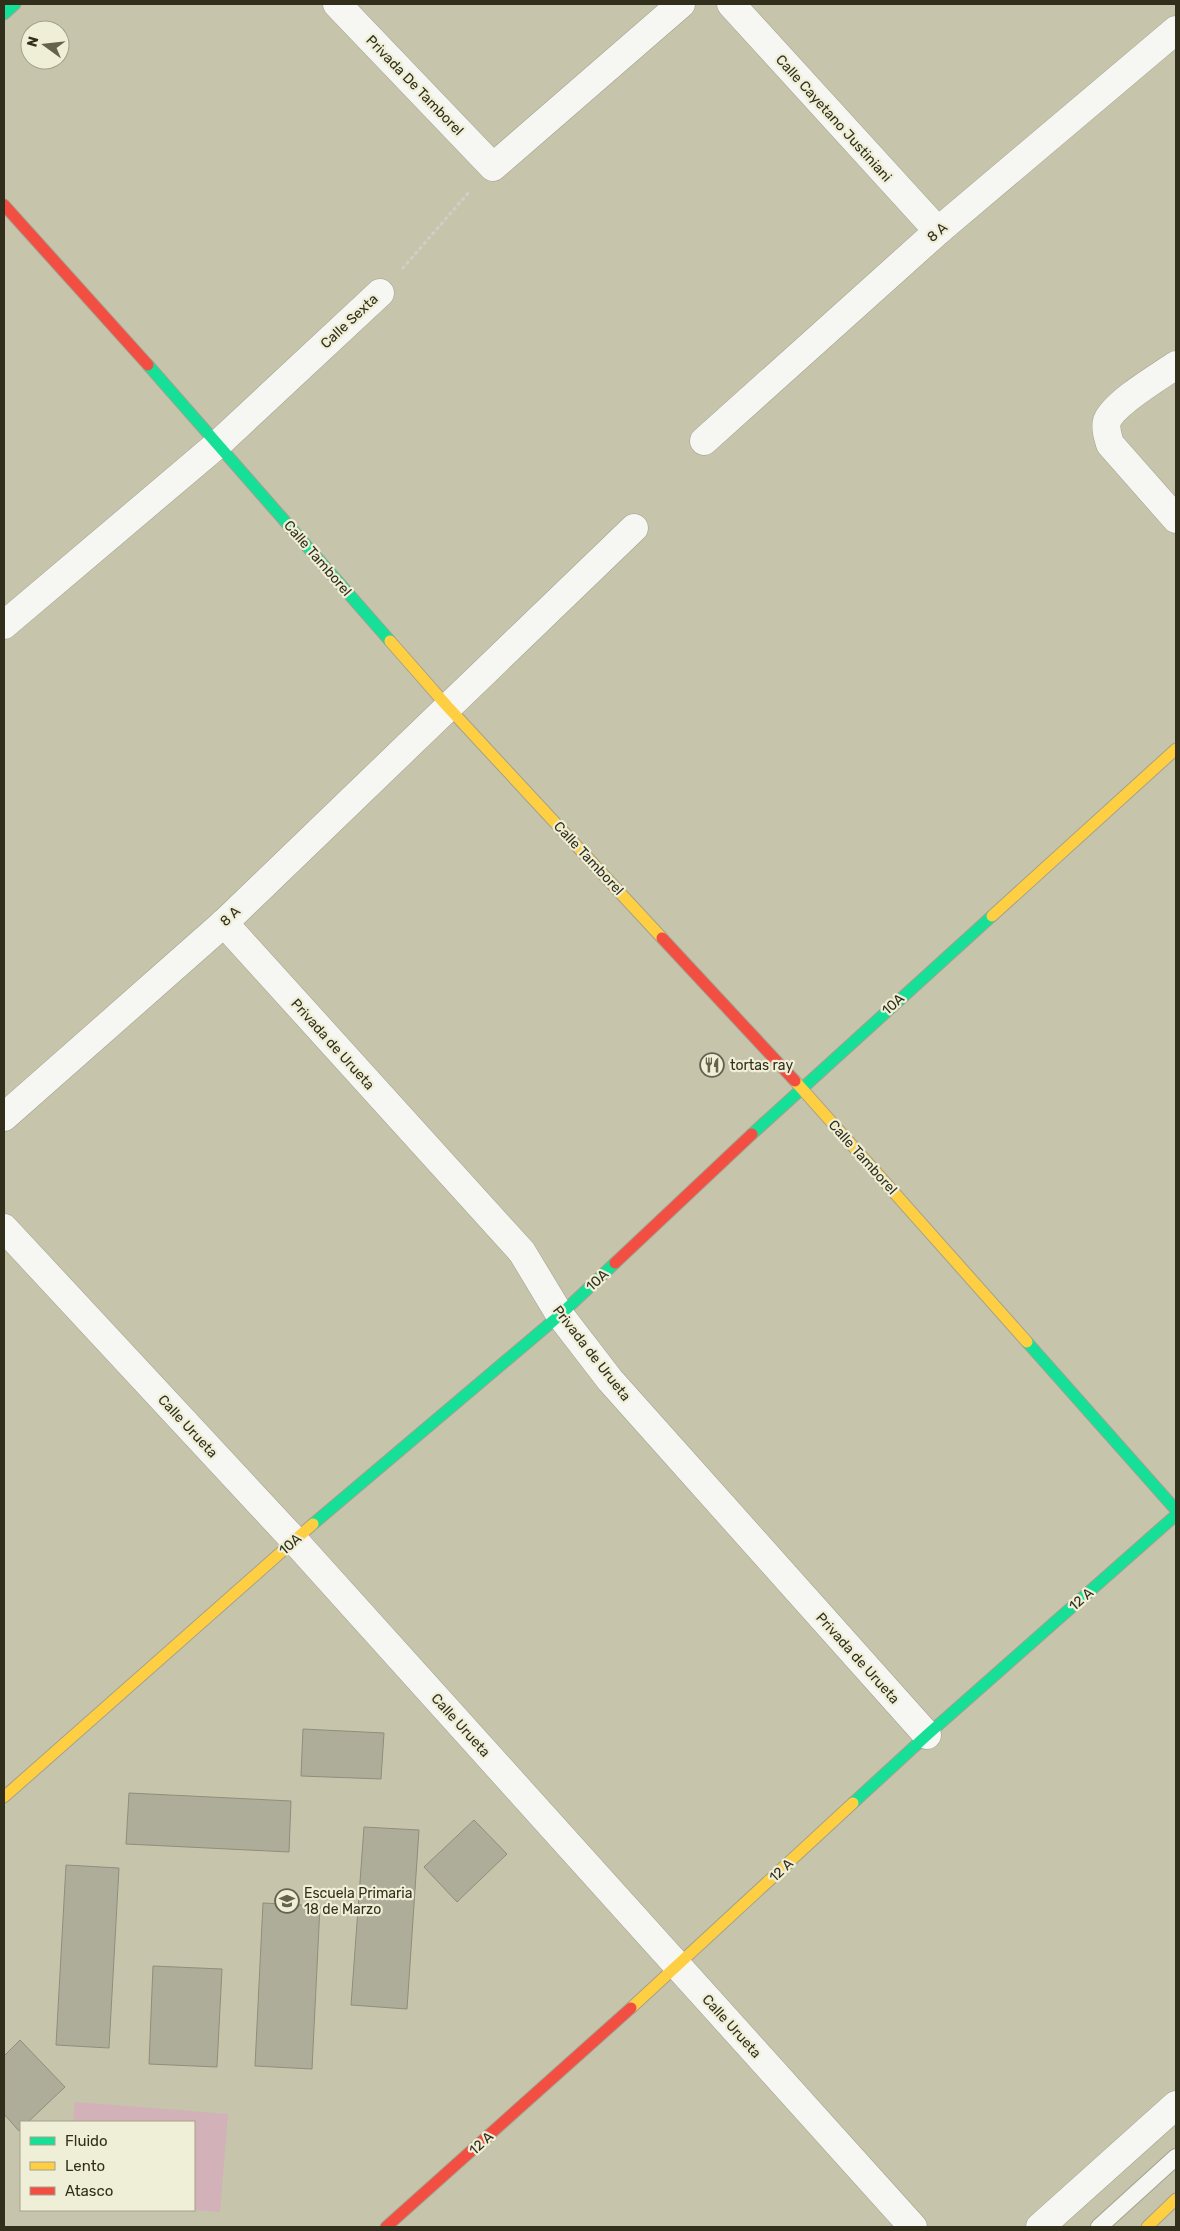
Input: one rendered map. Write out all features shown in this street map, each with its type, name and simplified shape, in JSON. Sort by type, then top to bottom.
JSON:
[{"type":"main road","points":[[4,14],[15,4]]},
{"type":"main road","name":"Calle Tamborel","points":[[4,205],[218,444],[448,706],[801,1088],[1176,1510]]},
{"type":"main road","name":"10A","points":[[4,1797],[294,1540],[560,1315],[801,1088],[1176,749]]},
{"type":"main road","name":"12 A","points":[[386,2227],[678,1966],[927,1735],[1176,1515]]},
{"type":"main road","points":[[1147,2227],[1176,2200]]},
{"type":"street","name":"Privada De Tamborel","points":[[337,4],[492,166]]},
{"type":"street","points":[[492,166],[682,4]]},
{"type":"street","name":"Calle Cayetano Justiniani","points":[[731,4],[938,231]]},
{"type":"street","name":"8 A","points":[[704,441],[938,231],[1176,30]]},
{"type":"street","name":"Calle Sexta","points":[[4,625],[218,444],[380,293]]},
{"type":"street","points":[[1176,365],[1125,400],[1107,421],[1107,435],[1110,444],[1176,519]]},
{"type":"street","name":"8 A","points":[[4,1117],[224,923],[634,528]]},
{"type":"street","name":"Privada de Urueta","points":[[224,923],[522,1252],[560,1315],[610,1380],[927,1735]]},
{"type":"street","name":"Calle Urueta","points":[[4,1228],[294,1540],[914,2227]]},
{"type":"street","points":[[1040,2227],[1176,2105]]},
{"type":"lane","points":[[1099,2227],[1176,2157]]},
{"type":"path","name":"Calle Sexta","points":[[380,293],[492,166]]},
{"type":"shaded area","points":[[75,2102],[228,2114],[220,2212],[195,2210],[195,2121],[73,2121]]},
{"type":"building","points":[[303,1729],[384,1733],[381,1779],[301,1776]]},
{"type":"building","points":[[129,1793],[291,1801],[289,1852],[126,1844]]},
{"type":"building","points":[[474,1820],[507,1854],[457,1902],[424,1867]]},
{"type":"building","points":[[364,1827],[419,1830],[407,2009],[351,2005]]},
{"type":"building","points":[[66,1865],[119,1868],[109,2048],[56,2045]]},
{"type":"building","points":[[263,1903],[320,1906],[312,2069],[255,2066]]},
{"type":"building","points":[[153,1966],[222,1969],[217,2067],[149,2064]]},
{"type":"building","points":[[20,2040],[65,2087],[29,2121],[20,2121],[19,2131],[4,2114],[4,2056]]},
{"type":"traffic: fast","points":[[4,14],[15,4]]},
{"type":"traffic: fast","points":[[148,365],[390,641]]},
{"type":"traffic: fast","points":[[752,1134],[992,916]]},
{"type":"traffic: fast","points":[[313,1524],[560,1315],[615,1263]]},
{"type":"traffic: fast","points":[[1027,1342],[1176,1510]]},
{"type":"traffic: fast","points":[[853,1803],[927,1735],[1176,1515]]},
{"type":"traffic: slow","points":[[390,641],[447,706],[662,938]]},
{"type":"traffic: slow","points":[[992,916],[1176,749]]},
{"type":"traffic: slow","points":[[795,1081],[1027,1342]]},
{"type":"traffic: slow","points":[[4,1797],[313,1524]]},
{"type":"traffic: slow","points":[[631,2008],[853,1803]]},
{"type":"traffic: slow","points":[[1147,2227],[1176,2199]]},
{"type":"traffic: jam","points":[[4,205],[148,365]]},
{"type":"traffic: jam","points":[[662,938],[795,1081]]},
{"type":"traffic: jam","points":[[615,1263],[752,1134]]},
{"type":"traffic: jam","points":[[386,2227],[631,2008]]},
{"type":"place","name":"tortas ray","points":[[712,1065]]},
{"type":"place","name":"Escuela Primaria 18 de Marzo","points":[[287,1901]]}]
